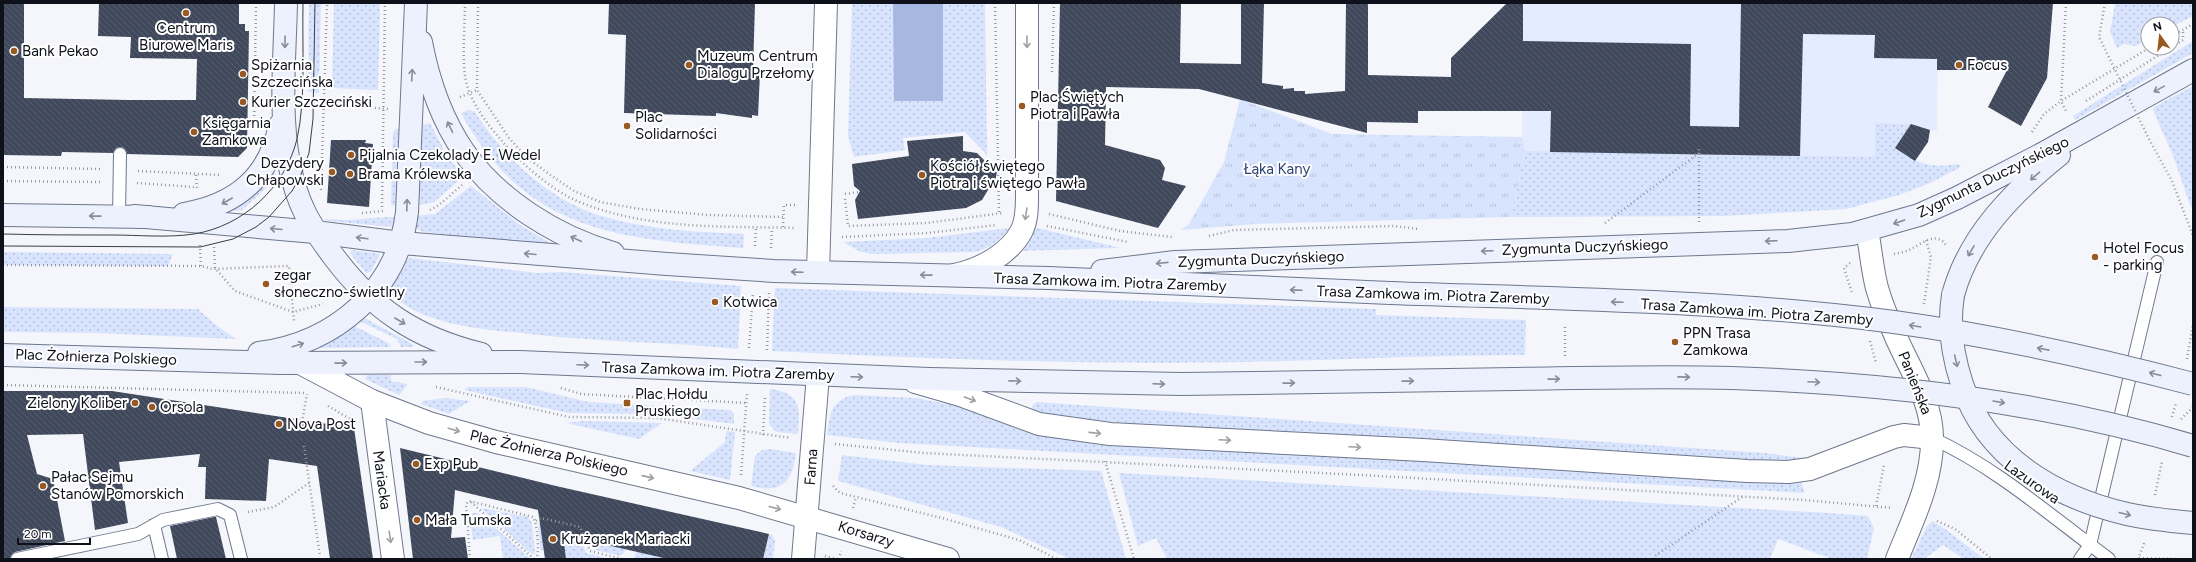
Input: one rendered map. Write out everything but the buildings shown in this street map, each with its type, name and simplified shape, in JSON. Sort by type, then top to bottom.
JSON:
[{"type":"main road","points":[[286,3],[284,115],[289,162],[294,186],[304,214],[315,232],[368,297],[398,320],[446,344],[488,355],[544,363]]},
{"type":"main road","points":[[126,216],[315,232],[401,243],[407,212],[416,4]]},
{"type":"main road","name":"Trasa Zamkowa im. Piotra Zaremby","points":[[416,4],[422,49],[438,99],[457,140],[480,170],[519,206],[564,234],[602,250],[667,264]]},
{"type":"main road","points":[[2193,70],[2097,124],[2026,184],[1993,219],[1966,259],[1953,295],[1950,330],[1954,357],[1964,390],[1982,425],[2009,458],[2037,478],[2088,502],[2128,515],[2193,523]]},
{"type":"main road","points":[[3,215],[172,216],[198,212],[224,203],[248,186],[265,166],[276,143],[282,110],[284,84]]},
{"type":"main road","name":"Zygmunta Duczyńskiego","points":[[1049,278],[1175,262],[1788,241],[1833,237],[1867,231],[1919,215],[1957,198],[2097,124]]},
{"type":"main road","name":"Trasa Zamkowa im. Piotra Zaremby","points":[[401,243],[667,264],[818,272],[1049,278],[1377,293],[1699,305],[1893,322],[2110,363],[2193,384]]},
{"type":"main road","name":"Plac Żołnierza Polskiego","points":[[298,354],[359,308],[386,275],[401,243]]},
{"type":"main road","name":"Plac Żołnierza Polskiego","points":[[3,355],[190,360],[263,352],[448,362],[544,363]]},
{"type":"main road","name":"Trasa Zamkowa im. Piotra Zaremby","points":[[544,363],[818,375],[1182,384],[1665,377],[1737,378],[1841,383],[1949,395],[2037,409],[2130,429],[2193,446]]},
{"type":"street","points":[[818,272],[826,3]]},
{"type":"street","points":[[949,276],[973,269],[997,256],[1015,239],[1024,223],[1027,196],[1027,3]]},
{"type":"street","name":"Panieńska","points":[[1867,231],[1877,288],[1893,331],[1926,403],[1932,438],[1927,476],[1916,513],[1897,559]]},
{"type":"street","name":"Plac Żołnierza Polskiego","points":[[298,354],[372,401],[428,423],[496,442],[739,498],[808,517]]},
{"type":"street","name":"Farna","points":[[804,559],[818,375]]},
{"type":"street","name":"Trasa Zamkowa im. Piotra Zaremby","points":[[892,377],[934,387],[1040,424],[1110,434],[1788,472],[1810,469],[1894,437],[1904,435],[1932,438]]},
{"type":"street","name":"Mariacka","points":[[372,401],[393,559]]},
{"type":"street","name":"Korsarzy","points":[[808,517],[948,559]]},
{"type":"lane","points":[[120,154],[120,170],[126,216]]},
{"type":"lane","points":[[2080,559],[2090,545],[2157,262]]},
{"type":"lane","name":"Lazurowa","points":[[1932,438],[1972,458],[2040,506],[2109,559]]},
{"type":"lane","points":[[17,559],[138,534],[163,520],[218,509],[230,515],[241,559]]},
{"type":"lane","points":[[154,525],[162,559]]},
{"type":"path","points":[[254,125],[256,3]]},
{"type":"path","points":[[321,195],[327,3]]},
{"type":"path","points":[[382,207],[385,3]]},
{"type":"path","points":[[465,3],[465,76],[471,94],[488,126],[507,147],[558,190],[576,201],[599,209],[654,221],[704,225],[802,228]]},
{"type":"path","points":[[478,3],[476,90],[509,138],[526,157],[574,191],[600,202],[640,209],[708,215],[784,217]]},
{"type":"path","points":[[995,3],[999,213]]},
{"type":"path","points":[[2066,3],[2061,101],[2068,113],[2074,109]]},
{"type":"path","points":[[2105,3],[2099,38],[2149,140],[2172,181],[2193,236]]},
{"type":"path","points":[[2180,32],[2193,24]]},
{"type":"path","points":[[2180,42],[2183,40],[2183,30]]},
{"type":"path","points":[[2030,135],[2044,114],[2061,101],[2140,53]]},
{"type":"path","points":[[2080,105],[2156,56]]},
{"type":"path","points":[[471,94],[476,90]]},
{"type":"path","points":[[318,104],[395,110]]},
{"type":"path","points":[[358,213],[429,210],[437,206],[507,147]]},
{"type":"path","points":[[1699,149],[1699,222]]},
{"type":"path","points":[[1611,224],[1603,225],[1699,153]]},
{"type":"path","points":[[3,167],[226,175]]},
{"type":"path","points":[[845,194],[859,192]]},
{"type":"path","points":[[783,228],[784,205],[799,205]]},
{"type":"path","points":[[1042,212],[1120,231],[1176,237]]},
{"type":"path","points":[[848,226],[926,222],[1005,213]]},
{"type":"path","points":[[1695,222],[1707,222]]},
{"type":"path","points":[[1204,237],[1234,230],[1394,226],[1425,230]]},
{"type":"path","points":[[755,252],[756,227]]},
{"type":"path","points":[[771,253],[772,228]]},
{"type":"path","points":[[3,264],[202,266],[215,268],[288,266],[298,354],[305,393],[302,422]]},
{"type":"path","points":[[215,268],[235,291]]},
{"type":"path","points":[[749,349],[753,287]]},
{"type":"path","points":[[767,350],[770,287]]},
{"type":"path","points":[[431,384],[439,383]]},
{"type":"path","points":[[3,385],[305,393]]},
{"type":"path","points":[[559,388],[581,394],[747,403]]},
{"type":"path","points":[[741,483],[747,388]]},
{"type":"path","points":[[763,434],[765,389]]},
{"type":"path","points":[[812,441],[924,453],[1105,461],[1876,506]]},
{"type":"path","points":[[835,451],[836,444]]},
{"type":"path","points":[[304,446],[320,557]]},
{"type":"path","points":[[1105,461],[1134,559]]},
{"type":"path","points":[[230,515],[274,507],[309,483]]},
{"type":"path","points":[[833,483],[833,488],[840,493],[942,518],[1019,540],[1057,559]]},
{"type":"path","points":[[1657,559],[1655,556],[1742,497]]},
{"type":"path","points":[[469,501],[535,559],[538,552],[535,522],[529,515]]},
{"type":"path","points":[[469,501],[580,527],[590,551],[622,559]]},
{"type":"path","points":[[469,501],[466,504],[470,559]]},
{"type":"path","points":[[1916,513],[1955,529],[1992,559]]},
{"type":"path","points":[[535,522],[541,518]]},
{"type":"path","points":[[825,556],[835,559]]},
{"type":"path","points":[[2138,559],[2177,559]]},
{"type":"shaded area","points":[[893,3],[943,3],[943,101],[894,101]]},
{"type":"shaded area","points":[[1523,3],[1938,3],[1937,131],[1930,130],[1929,136],[1931,137],[1915,161],[1895,148],[1879,158],[1535,172],[1525,151],[1522,137]]},
{"type":"green space","points":[[309,3],[321,3],[319,93],[308,92]]},
{"type":"green space","points":[[334,3],[380,3],[378,90],[332,88]]},
{"type":"green space","points":[[852,3],[985,3],[987,155],[965,132],[903,138],[905,150],[854,157],[848,136]]},
{"type":"green space","points":[[2115,3],[2193,3],[2193,16],[2180,23],[2180,16],[2140,16],[2140,44],[2135,46],[2124,44],[2117,48],[2110,32]]},
{"type":"green space","points":[[2193,41],[2193,53],[2075,120],[2073,116],[2169,56],[2180,56],[2180,49]]},
{"type":"green space","points":[[2193,86],[2193,208],[2190,205],[2174,158],[2153,110],[2154,107]]},
{"type":"green space","name":"Łąka Kany","points":[[1240,99],[1332,134],[1522,137],[1525,151],[1511,217],[1255,224],[1181,230],[1189,224],[1224,162]]},
{"type":"green space","points":[[469,110],[475,112],[500,146],[515,161],[531,176],[566,201],[605,217],[639,225],[692,231],[744,234],[743,248],[657,240],[617,233],[581,222],[547,206],[515,183],[487,153],[461,113]]},
{"type":"green space","points":[[430,123],[445,152],[463,177],[434,202],[416,206],[419,126]]},
{"type":"green space","points":[[1875,123],[1911,124],[1896,148],[1918,162],[1939,166],[1958,164],[1961,167],[1930,183],[1899,195],[1846,209],[1724,216],[1511,217],[1525,151],[1875,157]]},
{"type":"green space","points":[[401,125],[397,206],[391,205],[393,132]]},
{"type":"green space","points":[[272,171],[276,174],[265,189],[242,210],[233,210]]},
{"type":"green space","points":[[471,186],[520,225],[555,246],[423,232],[416,228],[415,216],[435,214]]},
{"type":"green space","points":[[396,217],[393,227],[328,221],[324,219],[349,220]]},
{"type":"green space","points":[[1033,227],[1121,248],[1017,251]]},
{"type":"green space","points":[[1010,228],[990,246],[974,252],[873,254],[861,252],[843,242],[927,238]]},
{"type":"green space","points":[[352,250],[380,254],[371,272],[366,273],[350,253]]},
{"type":"green space","points":[[3,252],[173,254],[168,266],[3,265]]},
{"type":"green space","points":[[410,258],[537,273],[562,272],[741,286],[738,349],[556,337],[474,328],[438,320],[420,313],[389,293],[393,278],[402,263]]},
{"type":"green space","points":[[775,288],[1376,309],[1376,315],[1526,320],[1525,355],[1245,362],[1127,363],[949,359],[772,351]]},
{"type":"green space","points":[[3,307],[198,309],[217,326],[236,339],[97,333],[3,332]]},
{"type":"green space","points":[[363,317],[414,345],[413,347],[401,347],[397,339],[359,321]]},
{"type":"green space","points":[[352,325],[388,343],[391,347],[315,348]]},
{"type":"green space","points":[[367,375],[391,375],[391,381],[408,384],[399,395],[365,379]]},
{"type":"green space","points":[[468,387],[526,387],[588,402],[728,410],[732,411],[734,415],[734,424],[656,414],[568,413],[464,390]]},
{"type":"green space","points":[[770,389],[788,394],[793,398],[798,409],[799,416],[798,434],[776,432],[769,424]]},
{"type":"green space","points":[[854,395],[916,398],[963,407],[1022,427],[1800,478],[1805,493],[899,443],[827,435],[829,421],[836,404],[847,397]]},
{"type":"green space","points":[[445,398],[470,401],[449,414],[421,404],[422,401]]},
{"type":"green space","points":[[1036,402],[1765,453],[1811,459],[1778,463],[1150,425],[1035,413],[1032,410],[1032,406]]},
{"type":"green space","points":[[583,421],[662,423],[639,439],[566,423]]},
{"type":"green space","points":[[726,431],[735,432],[730,480],[690,471],[725,442]]},
{"type":"green space","points":[[770,449],[796,453],[792,472],[783,484],[777,487],[761,488],[751,486],[755,456],[762,450]]},
{"type":"green space","points":[[842,455],[927,465],[1101,471],[1126,559],[1070,559],[1001,527],[838,481]]},
{"type":"green space","points":[[1119,473],[1829,513],[1868,516],[1874,528],[1867,559],[1832,559],[1778,539],[1770,559],[1167,559],[1156,538],[1138,546]]},
{"type":"green space","points":[[481,508],[528,517],[532,523],[534,555],[528,551]]},
{"type":"green space","points":[[473,513],[478,513],[531,559],[503,559],[500,536],[473,540],[470,519]]},
{"type":"green space","points":[[541,521],[564,525],[577,530],[586,553],[610,559],[566,559],[561,525],[541,528],[544,550],[540,550],[538,524]]},
{"type":"green space","points":[[1933,521],[1984,559],[1964,559],[1943,545],[1924,559],[1911,559],[1927,526]]},
{"type":"green space","points":[[769,534],[772,535],[775,541],[773,559],[763,559]]},
{"type":"green space","points":[[588,540],[625,549],[624,553],[620,556],[592,549]]},
{"type":"green space","points":[[637,551],[671,559],[634,558]]},
{"type":"tram line","points":[[3,234],[184,235],[212,230],[229,223],[245,213],[259,202],[283,173],[291,157],[297,139],[303,90],[303,3]]},
{"type":"tram line","points":[[3,246],[200,247],[233,239],[256,227],[269,217],[292,191],[300,177],[309,153],[313,119],[315,3]]},
{"type":"place","name":"Centrum Biurowe Maris","points":[[186,13]]},
{"type":"place","name":"Bank Pekao","points":[[14,51]]},
{"type":"place","name":"Muzeum Centrum Dialogu Przełomy","points":[[689,65]]},
{"type":"place","name":"Focus","points":[[1959,65]]},
{"type":"place","name":"Spiżarnia Szczecińska","points":[[243,74]]},
{"type":"place","name":"Kurier Szczeciński","points":[[243,102]]},
{"type":"place","name":"Plac Świętych Piotra i Pawła","points":[[1022,106]]},
{"type":"place","name":"Plac Solidarności","points":[[627,126]]},
{"type":"place","name":"Księgarnia Zamkowa","points":[[194,132]]},
{"type":"place","name":"Pijalnia Czekolady E. Wedel","points":[[351,155]]},
{"type":"place","name":"Dezydery Chłapowski","points":[[332,172]]},
{"type":"place","name":"Brama Królewska","points":[[350,174]]},
{"type":"place","name":"Kościół świętego Piotra i świętego Pawła","points":[[922,175]]},
{"type":"place","name":"Hotel Focus - parking","points":[[2095,257]]},
{"type":"place","name":"zegar słoneczno-świetlny","points":[[266,284]]},
{"type":"place","name":"Kotwica","points":[[715,302]]},
{"type":"place","name":"PPN Trasa Zamkowa","points":[[1675,342]]},
{"type":"place","name":"Zielony Koliber","points":[[135,403]]},
{"type":"place","name":"Plac Hołdu Pruskiego","points":[[627,403]]},
{"type":"place","name":"Orsola","points":[[152,407]]},
{"type":"place","name":"Nova Post","points":[[279,424]]},
{"type":"place","name":"Exp Pub","points":[[416,464]]},
{"type":"place","name":"Pałac Sejmu Stanów Pomorskich","points":[[43,486]]},
{"type":"place","name":"Mała Tumska","points":[[417,520]]},
{"type":"place","name":"Krużganek Mariacki","points":[[553,539]]}]
